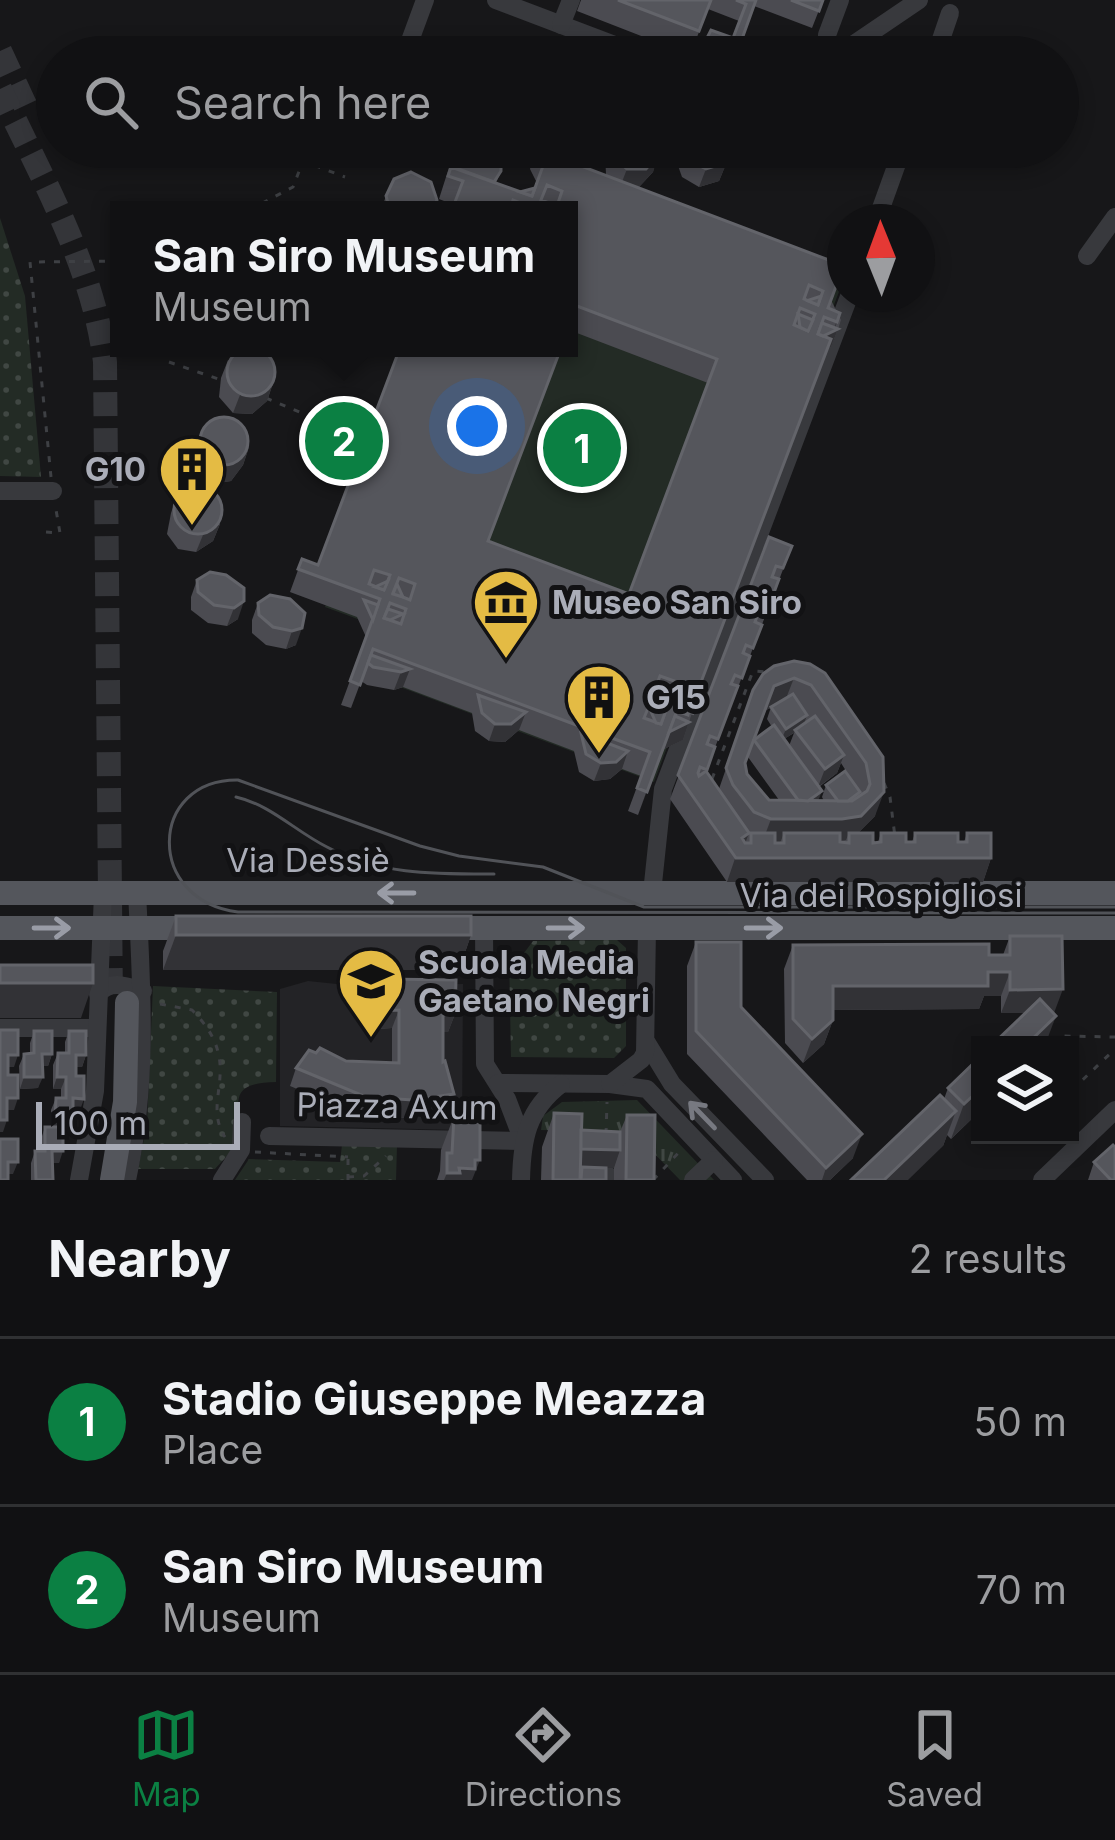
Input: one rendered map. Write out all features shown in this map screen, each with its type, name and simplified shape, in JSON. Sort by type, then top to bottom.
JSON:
[{"type":"main road","name":"Via Dessiè","points":[[0,893],[513,893]]},
{"type":"main road","points":[[419,928],[484,928],[647,928],[652,893],[513,893],[494,902],[484,928]]},
{"type":"main road","name":"Via dei Rospigliosi","points":[[652,893],[1115,893]]},
{"type":"main road","name":"Via Dessiè","points":[[0,928],[227,928]]},
{"type":"main road","name":"Via dei Rospigliosi","points":[[647,928],[1115,928]]},
{"type":"main road","points":[[96,1180],[125,999]]},
{"type":"main road","points":[[112,1180],[125,1102],[125,999]]},
{"type":"street","points":[[412,36],[425,0]]},
{"type":"street","points":[[496,0],[590,36]]},
{"type":"street","points":[[561,25],[571,0]]},
{"type":"street","points":[[828,36],[840,0]]},
{"type":"street","points":[[864,36],[918,0]]},
{"type":"street","points":[[942,36],[950,13]]},
{"type":"street","points":[[882,204],[895,168]]},
{"type":"street","points":[[1087,256],[1115,217]]},
{"type":"street","points":[[652,893],[663,790],[843,312]]},
{"type":"street","points":[[0,491],[53,491]]},
{"type":"street","points":[[103,893],[103,928],[125,999],[139,1109],[127,1180]]},
{"type":"street","points":[[79,1180],[94,1105],[97,1028],[125,999],[139,928],[137,893]]},
{"type":"street","name":"Piazza Axum","points":[[484,928],[485,1064],[523,1141]]},
{"type":"street","points":[[608,1091],[641,1060],[647,1043],[647,928]]},
{"type":"street","points":[[0,1028],[97,1028]]},
{"type":"street","points":[[647,1043],[660,1070],[765,1180]]},
{"type":"street","name":"Piazza Axum","points":[[498,1083],[608,1091]]},
{"type":"street","name":"Piazza Axum","points":[[523,1141],[539,1103],[561,1084]]},
{"type":"street","points":[[608,1091],[647,1089],[733,1180]]},
{"type":"street","points":[[1044,1179],[1115,1110]]},
{"type":"street","points":[[222,1180],[241,1150],[242,1122]]},
{"type":"street","name":"Piazza Axum","points":[[260,1139],[348,1148],[406,1139],[523,1141]]},
{"type":"street","points":[[521,1180],[523,1141]]},
{"type":"street","points":[[692,1180],[714,1160]]},
{"type":"path","points":[[267,201],[293,188],[300,168]]},
{"type":"path","points":[[321,168],[345,177]]},
{"type":"path","points":[[46,532],[60,533],[30,262],[110,261]]},
{"type":"path","points":[[169,362],[238,386]]},
{"type":"path","points":[[256,394],[335,428]]},
{"type":"path","points":[[707,794],[754,671],[777,674]]},
{"type":"path","points":[[882,779],[890,796],[896,839]]},
{"type":"path","points":[[125,999],[191,1010],[216,1041],[222,1077],[218,1117],[220,1131],[229,1142]]},
{"type":"path","points":[[1079,1036],[1115,1037]]},
{"type":"path","points":[[1079,1083],[1115,1049]]},
{"type":"path","points":[[606,1142],[608,1091]]},
{"type":"path","points":[[260,1139],[257,1154],[348,1148],[348,1178],[364,1176],[406,1139]]},
{"type":"path","points":[[653,1180],[688,1144]]},
{"type":"shaded area","name":"Scuola Media Gaetano Negri","points":[[308,981],[375,988],[463,984],[462,1130],[280,1126],[280,989]]},
{"type":"green space","points":[[561,187],[827,284],[827,312],[831,312],[654,782],[376,678],[393,632],[325,607],[418,357],[578,357],[578,201],[566,201]]},
{"type":"green space","points":[[0,218],[25,296],[41,477],[0,476]]},
{"type":"green space","points":[[617,940],[626,948],[626,1046],[614,1058],[511,1057],[509,954],[524,953],[533,941]]},
{"type":"green space","points":[[153,986],[277,992],[276,1082],[247,1087],[241,1093],[234,1145],[215,1169],[138,1169],[147,1124]]},
{"type":"green space","points":[[637,1100],[714,1180],[680,1180],[645,1144],[644,1132],[541,1130],[543,1116],[562,1102]]},
{"type":"green space","points":[[342,1145],[397,1145],[396,1180],[235,1180],[249,1159],[340,1162]]},
{"type":"building","points":[[618,0],[711,0],[699,31]]},
{"type":"building","points":[[736,0],[756,0],[743,36],[734,36],[746,4]]},
{"type":"building","points":[[791,0],[823,0],[819,11]]},
{"type":"building","points":[[451,168],[532,196],[542,168],[586,168],[827,259],[827,312],[840,313],[837,322],[824,317],[818,334],[831,339],[698,690],[686,685],[680,701],[690,706],[688,715],[677,711],[647,792],[637,788],[650,752],[373,649],[360,685],[350,681],[380,599],[298,569],[302,559],[318,565],[397,357],[558,357],[488,541],[629,594],[717,359],[578,306],[578,201],[559,201],[562,191],[547,185],[544,201],[455,201],[463,181],[448,176]],"holes":[[[809,285],[823,291],[818,305],[804,299]],[[800,308],[815,314],[808,331],[794,325]],[[374,570],[390,575],[384,590],[369,584]],[[399,578],[415,584],[410,600],[393,593]],[[390,603],[406,609],[401,624],[384,618]],[[660,676],[677,682],[671,698],[654,692]],[[651,701],[667,707],[661,724],[644,718]]]},
{"type":"building","points":[[456,168],[501,168],[494,182]]},
{"type":"building","points":[[411,172],[431,182],[437,200],[387,201],[394,179]]},
{"type":"building","points":[[798,314],[813,320],[808,331],[800,327]]},
{"type":"building","points":[[822,323],[838,329],[823,336],[818,334]]},
{"type":"building","points":[[233,357],[269,357],[273,381],[260,394],[242,394],[229,381]]},
{"type":"building","points":[[346,398],[371,407],[356,447],[331,437]]},
{"type":"building","points":[[224,417],[241,424],[248,441],[241,458],[224,465],[207,458],[200,441],[207,424]]},
{"type":"building","points":[[198,486],[215,493],[222,510],[215,527],[198,534],[181,527],[174,510],[181,493]]},
{"type":"building","points":[[769,537],[792,546],[783,568],[776,566],[772,577],[779,579],[766,614],[759,611],[755,622],[762,625],[753,648],[746,645],[743,653],[750,656],[742,678],[735,675],[731,684],[738,686],[718,739],[710,736],[707,744],[715,747],[707,770],[700,767],[698,773],[706,771],[749,833],[742,838],[745,843],[751,843],[751,833],[775,833],[775,843],[784,843],[784,833],[840,833],[840,842],[849,843],[849,833],[873,833],[873,843],[881,842],[881,833],[906,833],[906,842],[915,842],[915,833],[958,833],[958,842],[967,842],[967,833],[991,833],[991,858],[736,858],[678,775]]},
{"type":"building","points":[[210,572],[226,575],[244,588],[244,601],[234,608],[214,605],[198,592],[197,580]]},
{"type":"building","points":[[270,595],[290,599],[305,613],[302,628],[273,627],[259,615],[258,603]]},
{"type":"building","points":[[364,600],[378,605],[373,620]]},
{"type":"building","points":[[388,609],[403,614],[384,618]]},
{"type":"building","points":[[371,655],[410,669],[373,667],[368,663]]},
{"type":"building","points":[[794,661],[825,673],[883,757],[884,792],[861,816],[771,819],[754,812],[733,785],[726,768],[753,690],[774,666]],"holes":[[[794,678],[811,685],[866,763],[870,784],[852,801],[769,800],[747,774],[745,763],[774,686]]]},
{"type":"building","points":[[793,694],[807,715],[786,729],[771,707]]},
{"type":"building","points":[[478,695],[526,712],[511,724],[495,724],[482,713]]},
{"type":"building","points":[[649,707],[665,713],[661,724],[656,723]]},
{"type":"building","points":[[675,716],[689,722],[669,732]]},
{"type":"building","points":[[815,716],[844,755],[825,769],[795,730]]},
{"type":"building","points":[[774,725],[822,791],[808,801],[798,800],[754,740]]},
{"type":"building","points":[[581,733],[628,751],[616,762],[601,763],[586,754]]},
{"type":"building","points":[[845,771],[860,792],[848,801],[838,801],[826,785]]},
{"type":"building","points":[[176,916],[471,916],[471,935],[176,935]]},
{"type":"building","points":[[1010,936],[1062,936],[1063,989],[1010,990],[1010,972],[988,972],[988,986],[833,986],[833,1020],[812,1039],[793,1019],[793,945],[989,944],[989,955],[1010,955]]},
{"type":"building","points":[[696,942],[741,942],[741,1007],[862,1134],[826,1168],[696,1031]]},
{"type":"building","points":[[0,965],[93,965],[93,983],[0,983]]},
{"type":"building","points":[[383,979],[456,980],[455,1014],[443,1015],[443,1062],[454,1094],[413,1100],[366,1097],[296,1068],[309,1050],[316,1053],[320,1048],[346,1061],[399,1063],[399,1010],[383,1011]]},
{"type":"building","points":[[1040,999],[1056,1016],[1035,1036],[1001,1036]]},
{"type":"building","points":[[0,1030],[18,1030],[18,1055],[8,1055],[8,1075],[18,1075],[18,1098],[7,1098],[7,1120],[0,1120]]},
{"type":"building","points":[[34,1031],[52,1031],[52,1054],[42,1054],[43,1077],[24,1077],[24,1054],[34,1053]]},
{"type":"building","points":[[69,1031],[86,1031],[86,1055],[76,1055],[76,1076],[84,1076],[84,1099],[73,1098],[73,1121],[55,1120],[56,1098],[66,1098],[66,1077],[57,1077],[58,1053],[69,1053]]},
{"type":"building","points":[[971,1066],[971,1097],[964,1104],[948,1088]]},
{"type":"building","points":[[940,1095],[956,1111],[884,1180],[851,1180]]},
{"type":"building","points":[[554,1113],[582,1114],[580,1180],[553,1180]]},
{"type":"building","points":[[627,1115],[655,1115],[654,1180],[626,1180]]},
{"type":"building","points":[[454,1116],[480,1122],[480,1160],[475,1160],[475,1169],[447,1173],[447,1153],[452,1153]]},
{"type":"building","points":[[45,1127],[63,1127],[63,1151],[52,1151],[53,1180],[36,1180],[35,1151],[45,1151]]},
{"type":"building","points":[[581,1130],[620,1132],[620,1150],[581,1149]]},
{"type":"building","points":[[0,1139],[18,1139],[18,1162],[8,1162],[8,1180],[0,1180]]},
{"type":"building","points":[[1113,1145],[1115,1180],[1111,1180],[1094,1162]]},
{"type":"building","points":[[582,1167],[606,1168],[606,1180],[581,1180]]},
{"type":"tunnel","points":[[0,51],[26,107]]},
{"type":"tunnel","points":[[0,89],[36,163]]},
{"type":"tunnel","points":[[38,168],[77,256],[105,362],[111,1004]]},
{"type":"tram line","points":[[1115,907],[644,907],[543,867],[420,846],[238,780],[208,785],[187,799],[174,818],[169,842],[173,865],[186,887],[208,903],[238,912],[1115,913]]},
{"type":"tram line","points":[[236,797],[272,812],[327,847],[367,863],[429,873],[494,874]]},
{"type":"place","name":"San Siro Museum","points":[[344,441]]},
{"type":"place","name":"Stadio Giuseppe Meazza","points":[[582,448]]},
{"type":"place","name":"G10","points":[[192,528]]},
{"type":"place","name":"Museo San Siro","points":[[506,661]]},
{"type":"place","name":"G15","points":[[599,756]]},
{"type":"place","name":"Scuola Media Gaetano Negri","points":[[371,1040]]}]
